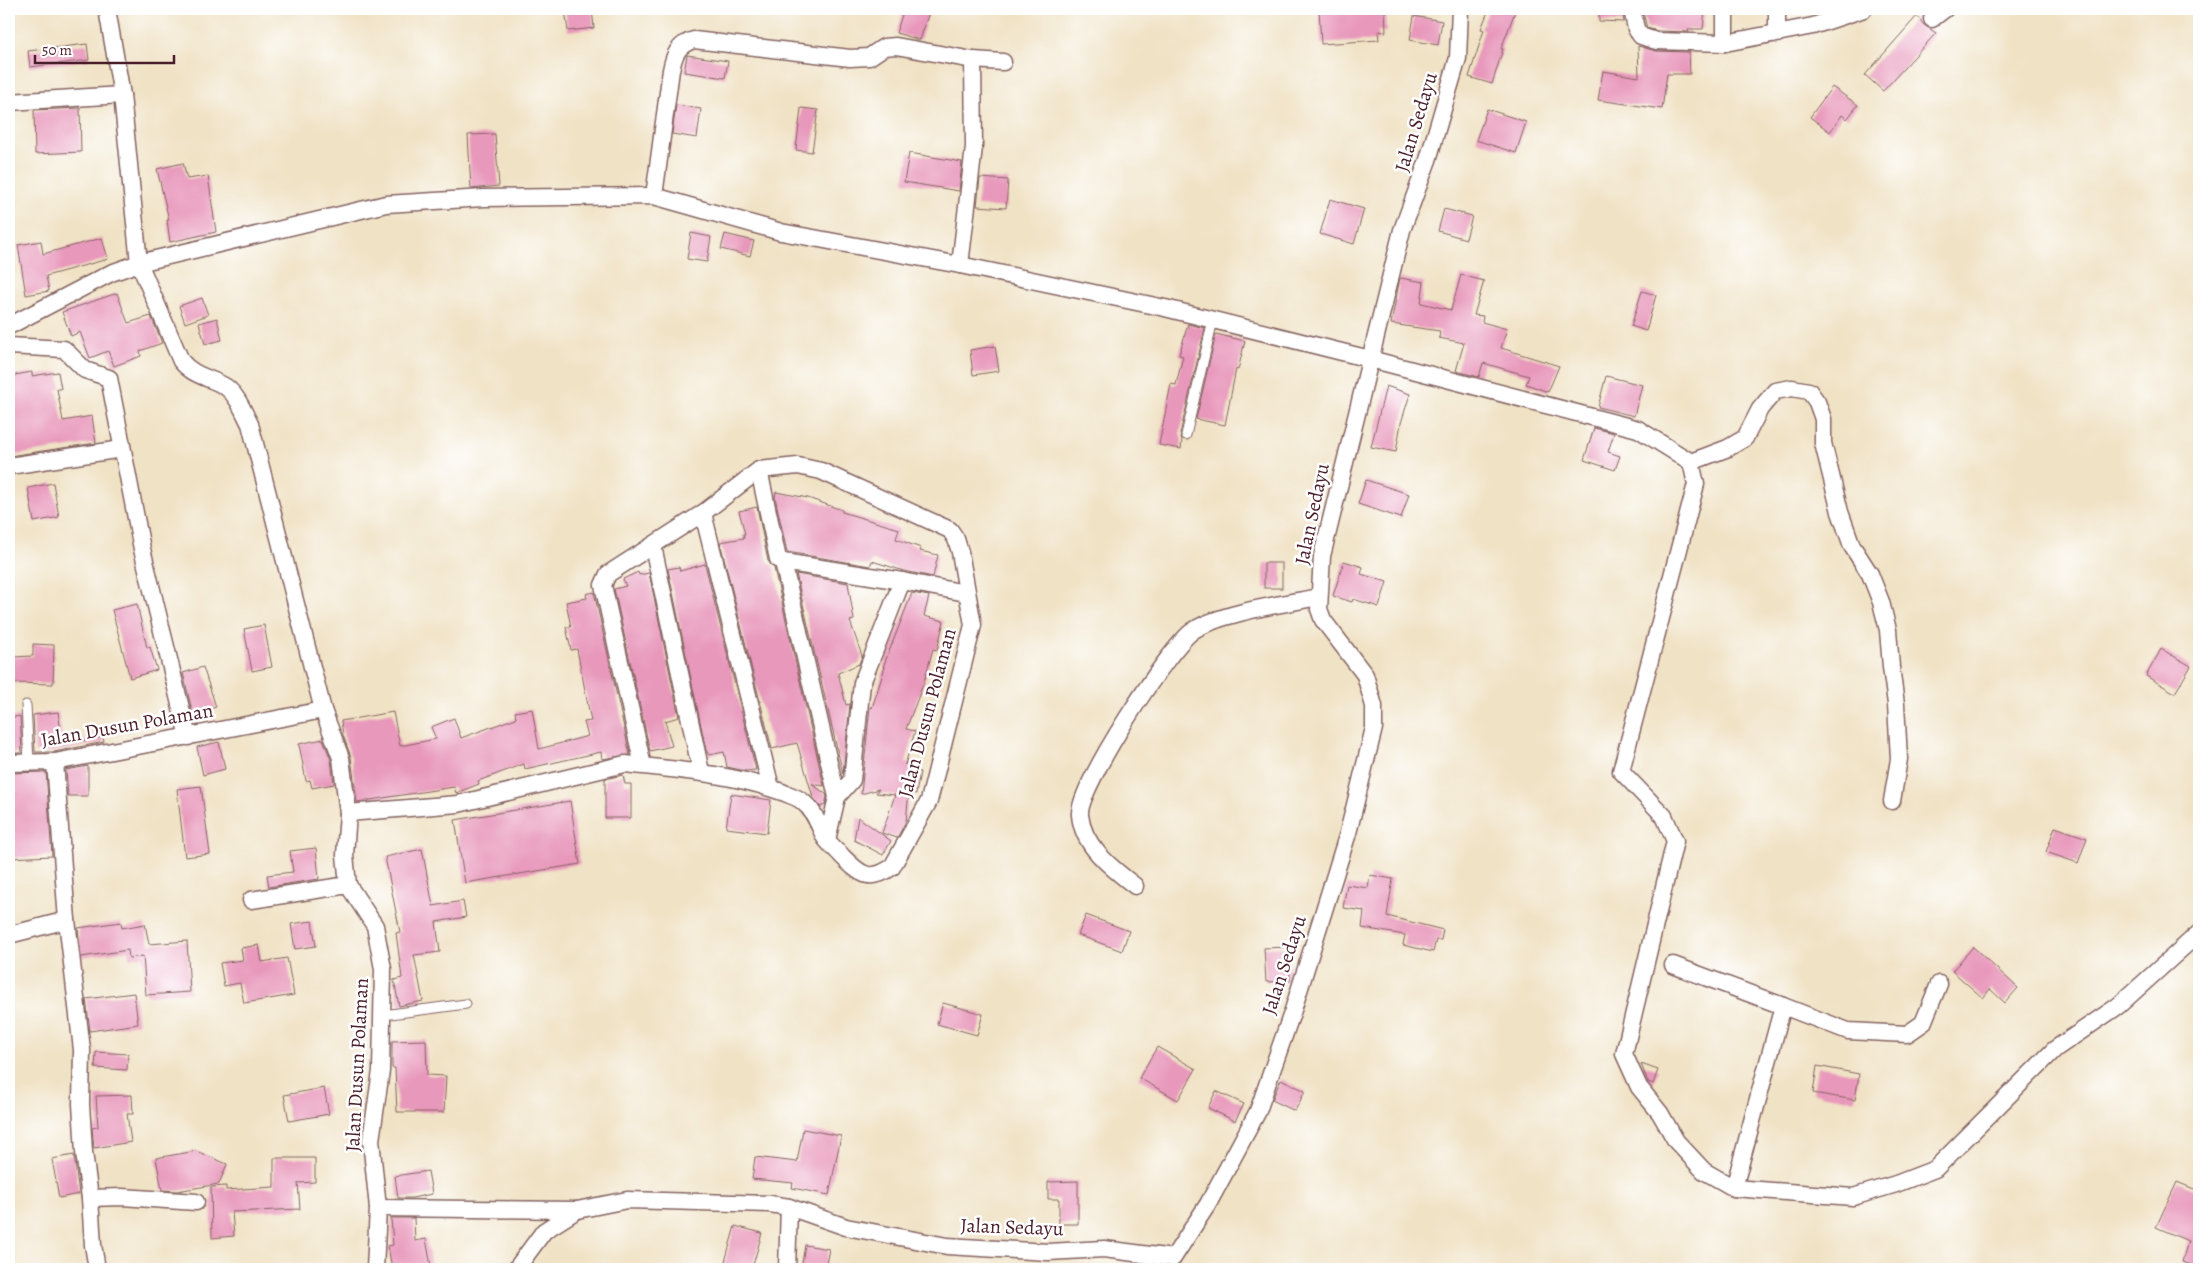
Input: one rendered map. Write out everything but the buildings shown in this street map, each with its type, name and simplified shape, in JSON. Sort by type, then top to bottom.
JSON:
[{"type":"street","points":[[107,9],[122,95],[139,263],[181,362],[188,370],[226,388],[237,399],[250,424],[323,710]]},
{"type":"street","name":"Jalan Sedayu","points":[[516,1269],[544,1231],[578,1210],[627,1200],[770,1204],[789,1207],[846,1227],[947,1246],[1048,1252],[1104,1249],[1170,1264],[1208,1204],[1258,1111],[1293,1010],[1348,833],[1374,728],[1374,706],[1365,675],[1323,620],[1319,609],[1322,556],[1402,230],[1428,160],[1458,58],[1460,9]]},
{"type":"street","points":[[1632,9],[1636,29],[1641,36],[1656,41],[1725,43],[1813,26],[1864,9]]},
{"type":"street","points":[[1724,9],[1725,43]]},
{"type":"street","points":[[1777,9],[1777,34]]},
{"type":"street","points":[[1932,19],[1945,9]]},
{"type":"street","points":[[654,196],[671,70],[678,48],[685,42],[694,40],[850,58],[870,57],[884,47],[896,46],[973,60],[1003,62]]},
{"type":"street","points":[[960,265],[974,148],[973,60]]},
{"type":"street","points":[[9,102],[122,95]]},
{"type":"street","points":[[9,326],[111,273],[139,263],[386,204],[484,198],[654,196],[781,232],[960,265],[1212,320],[1638,429],[1691,462],[1696,484],[1621,770],[1664,816],[1675,841],[1624,1054],[1639,1087],[1660,1114],[1676,1141],[1704,1171],[1734,1188],[1853,1197],[1896,1184],[1935,1169],[2055,1049],[2118,1006],[2199,933]]},
{"type":"street","points":[[9,346],[64,349],[85,370],[109,378],[142,549],[150,574],[188,737]]},
{"type":"street","points":[[1691,462],[1728,448],[1745,438],[1760,409],[1775,390],[1792,388],[1809,391],[1817,402],[1823,419],[1823,443],[1840,512],[1852,546],[1870,574],[1878,592],[1888,630],[1896,704],[1898,759],[1892,801]]},
{"type":"street","points":[[9,466],[122,449]]},
{"type":"street","name":"Jalan Dusun Polaman","points":[[348,813],[458,804],[625,764],[701,772],[771,788],[804,802],[827,840],[857,871],[869,876],[883,873],[892,867],[899,858],[929,801],[973,625],[972,612],[966,593],[960,552],[956,539],[950,530],[821,471],[798,466],[759,470]]},
{"type":"street","points":[[643,766],[603,585],[608,574],[702,513],[759,470],[778,559],[783,562],[902,580],[966,593]]},
{"type":"street","points":[[702,513],[771,788]]},
{"type":"street","points":[[653,546],[701,772]]},
{"type":"street","points":[[783,562],[837,797],[827,840]]},
{"type":"street","points":[[837,797],[852,780],[862,683],[902,580]]},
{"type":"street","points":[[1134,886],[1102,858],[1087,837],[1080,814],[1085,792],[1140,697],[1171,652],[1194,630],[1218,618],[1319,597]]},
{"type":"street","name":"Jalan Dusun Polaman","points":[[9,763],[55,762],[323,710],[341,758],[348,813],[344,854],[348,885],[375,926],[384,969],[381,1071],[371,1140],[378,1208],[375,1269]]},
{"type":"street","points":[[55,762],[67,920],[82,1050],[81,1104],[84,1152],[97,1269]]},
{"type":"street","points":[[251,900],[348,885]]},
{"type":"street","points":[[9,935],[67,920]]},
{"type":"street","points":[[1673,965],[1848,1032],[1907,1034],[1923,1023],[1939,984]]},
{"type":"street","points":[[1734,1188],[1783,1006]]},
{"type":"street","points":[[90,1198],[122,1197],[196,1202]]},
{"type":"street","points":[[787,1269],[789,1207]]},
{"type":"street","points":[[378,1208],[578,1210]]},
{"type":"lane","points":[[1186,435],[1212,320]]},
{"type":"lane","points":[[26,704],[29,762]]},
{"type":"lane","points":[[383,1015],[466,1004]]}]
